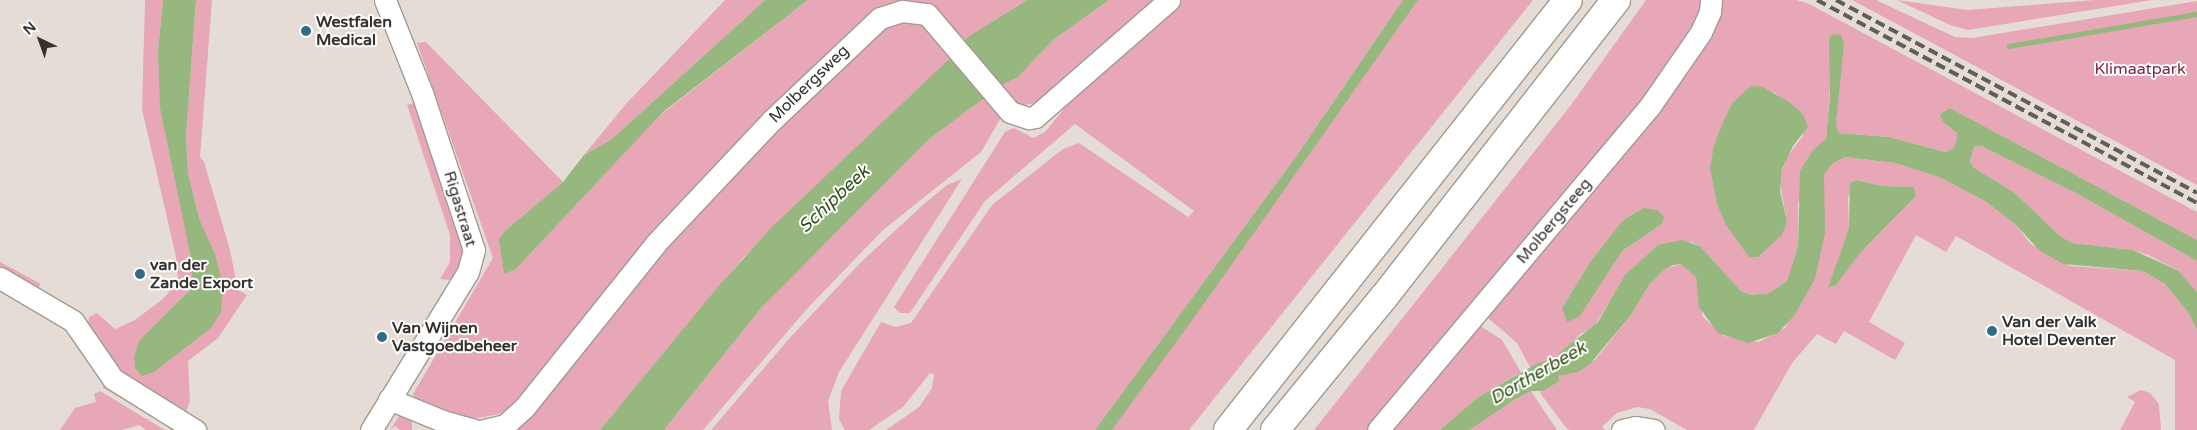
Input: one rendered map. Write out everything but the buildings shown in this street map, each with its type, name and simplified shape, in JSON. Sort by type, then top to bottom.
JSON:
[{"type":"highway","points":[[1228,430],[1568,0]]},
{"type":"highway","points":[[1275,430],[1384,298],[1616,0]]},
{"type":"street","name":"Rigastraat","points":[[371,430],[468,272],[474,250],[422,93],[385,0]]},
{"type":"street","name":"Molbergsweg","points":[[484,430],[505,425],[524,408],[656,243],[771,121],[868,27],[892,13],[920,11],[938,24],[960,48],[1016,116],[1035,117],[1169,0]]},
{"type":"street","name":"Molbergsteeg","points":[[1378,430],[1650,106],[1701,32],[1710,12],[1711,0]]},
{"type":"street","points":[[0,278],[73,321],[113,379],[195,430]]},
{"type":"street","points":[[389,399],[443,422],[475,430]]},
{"type":"street","points":[[1622,430],[1636,427],[1654,430]]},
{"type":"green space","points":[[145,0],[163,0],[158,50],[191,258],[192,288],[140,341],[134,356],[145,374],[154,372],[215,254],[199,218],[188,173],[186,136],[196,0],[212,0],[200,157],[204,162],[230,250],[238,290],[247,295],[218,338],[188,361],[190,401],[185,414],[118,371],[88,326],[89,317],[97,313],[115,329],[135,320],[164,298],[178,281],[176,257],[142,109]]},
{"type":"green space","points":[[725,0],[765,0],[612,139],[584,155],[625,105]]},
{"type":"green space","points":[[808,0],[900,0],[868,14],[761,122],[514,406],[499,414],[468,420],[418,404],[413,394],[493,258],[417,43],[426,42],[563,182],[506,230],[504,274],[515,270],[659,116]]},
{"type":"green space","points":[[906,0],[1027,0],[964,41],[923,4]]},
{"type":"green space","points":[[1109,0],[1158,0],[1037,103],[1018,106],[1000,86],[1018,77],[1053,40]]},
{"type":"green space","points":[[1178,0],[1403,0],[1295,158],[1095,430],[886,430],[919,407],[932,388],[934,374],[930,373],[903,407],[869,430],[845,430],[839,419],[841,391],[881,322],[896,327],[911,323],[992,205],[1063,149],[1079,143],[1188,217],[1194,211],[1075,124],[985,201],[910,313],[900,313],[894,307],[1005,132],[1014,128],[1033,138],[1045,132],[1091,76]]},
{"type":"green space","points":[[1418,0],[1533,0],[1189,430],[1112,430]]},
{"type":"green space","points":[[1646,0],[1705,0],[1705,6],[1656,88],[1371,430],[1314,430],[1571,105]]},
{"type":"green space","points":[[1717,0],[1797,0],[1809,4],[2197,212],[2197,240],[1950,108],[1943,122],[1958,133],[1954,148],[1945,152],[1889,137],[1839,133],[1836,124],[1841,55],[1831,75],[1826,140],[1798,203],[1798,246],[1787,281],[1769,293],[1751,295],[1741,291],[1700,246],[1691,242],[1658,245],[1626,275],[1594,327],[1580,334],[1560,357],[1530,367],[1517,343],[1488,318],[1487,311]],"holes":[[[1774,92],[1803,114],[1803,136],[1787,157],[1779,179],[1787,221],[1714,145],[1732,103]],[[1643,208],[1662,224],[1622,251],[1562,308],[1590,262],[1623,220]]]},
{"type":"green space","name":"Klimaatpark","points":[[1852,0],[1876,0],[1955,37],[1972,38],[2197,1],[2197,185]]},
{"type":"green space","points":[[1897,0],[1967,10],[2095,0],[2152,0],[1968,30],[1950,25]]},
{"type":"green space","points":[[900,21],[923,25],[954,55],[744,257],[600,430],[509,430],[667,239],[874,31]]},
{"type":"green space","points":[[987,95],[1002,116],[981,152],[883,230],[806,310],[703,430],[664,430],[761,308],[805,262],[928,140]]},
{"type":"green space","points":[[414,103],[418,106],[466,243],[457,273],[449,280],[440,279],[450,262],[450,235],[407,105]]},
{"type":"green space","points":[[1981,146],[2074,192],[2197,261],[2197,292],[2179,271],[2148,255],[2133,250],[2072,243],[2060,236],[2015,193],[1973,167],[1970,161],[1974,147]]},
{"type":"green space","points":[[1845,157],[1895,163],[1941,178],[1985,201],[2015,224],[2031,244],[2070,266],[2143,271],[2165,284],[2188,312],[2197,330],[2197,430],[2175,430],[2175,360],[1956,236],[1946,252],[1916,235],[1869,322],[1905,343],[1895,360],[1844,331],[1836,344],[1817,334],[1792,363],[1754,430],[1687,430],[1650,409],[1637,407],[1617,413],[1602,427],[1605,430],[1569,430],[1564,425],[1540,393],[1560,381],[1558,376],[1568,372],[1571,374],[1595,360],[1631,315],[1649,285],[1665,268],[1681,264],[1691,270],[1696,277],[1703,317],[1724,336],[1759,342],[1785,328],[1815,279],[1824,175],[1832,164]],"holes":[[[1857,180],[1882,186],[1914,187],[1916,196],[1861,252],[1836,284],[1829,288],[1849,228],[1848,197]]]},
{"type":"green space","points":[[962,179],[839,372],[828,401],[832,430],[711,430],[787,341],[860,263],[947,185]]},
{"type":"green space","points":[[0,262],[41,284],[38,288],[0,269]]},
{"type":"green space","points":[[1476,323],[1502,340],[1521,372],[1478,397],[1440,430],[1386,430]]},
{"type":"green space","points":[[107,385],[176,428],[175,430],[102,387]]},
{"type":"green space","points":[[2141,390],[2150,393],[2159,404],[2161,430],[2120,430],[2135,402],[2127,397]]},
{"type":"green space","points":[[100,391],[165,430],[146,430],[139,425],[122,430],[60,430],[75,408],[96,402],[94,394]]},
{"type":"green space","points":[[1531,391],[1557,430],[1469,430],[1492,413]]},
{"type":"green space","points":[[399,416],[412,417],[412,430],[400,430],[395,426],[390,430]]},
{"type":"water","points":[[163,0],[196,0],[186,136],[188,173],[199,218],[215,254],[223,286],[221,312],[211,328],[154,372],[142,376],[135,368],[134,356],[139,341],[192,288],[191,258],[160,108],[158,50]]},
{"type":"water","points":[[765,0],[808,0],[663,112],[515,270],[504,274],[499,239],[506,230],[563,182],[584,155],[612,139]]},
{"type":"water","name":"Schipbeek","points":[[1027,0],[1109,0],[1053,40],[1018,77],[1000,86],[928,140],[761,308],[664,430],[600,430],[717,288],[772,227],[946,62],[968,46],[964,41],[968,37]]},
{"type":"water","points":[[1403,0],[1418,0],[1201,308],[1112,430],[1095,430],[1295,158]]},
{"type":"water","name":"Dortherbeek","points":[[1833,34],[1841,35],[1844,43],[1836,124],[1839,133],[1889,137],[1945,152],[1954,148],[1957,138],[1957,133],[1943,122],[1940,114],[1950,108],[2197,240],[2197,261],[2074,192],[1981,146],[1974,147],[1970,161],[1973,167],[2015,193],[2060,236],[2072,243],[2133,250],[2179,271],[2197,292],[2197,330],[2188,312],[2165,284],[2143,271],[2063,264],[2039,250],[2015,224],[1985,201],[1941,178],[1895,163],[1845,157],[1832,164],[1824,175],[1825,233],[1815,279],[1794,316],[1778,333],[1748,343],[1718,333],[1699,307],[1696,277],[1681,264],[1673,265],[1665,269],[1649,285],[1631,315],[1590,364],[1578,372],[1558,376],[1560,381],[1543,391],[1531,391],[1514,400],[1469,430],[1440,430],[1478,397],[1538,363],[1560,357],[1559,353],[1598,322],[1625,275],[1658,245],[1682,240],[1700,246],[1741,291],[1751,295],[1769,293],[1787,281],[1798,246],[1800,171],[1813,150],[1826,139],[1830,95],[1829,38]]},
{"type":"water","points":[[1751,86],[1763,87],[1788,101],[1803,114],[1808,127],[1793,146],[1782,169],[1780,191],[1787,221],[1782,235],[1758,257],[1749,257],[1726,225],[1717,204],[1710,168],[1714,145],[1732,103]]},
{"type":"water","points":[[1857,180],[1882,186],[1914,187],[1916,196],[1861,252],[1836,285],[1828,288],[1849,228],[1850,183]]},
{"type":"water","points":[[1643,208],[1658,210],[1664,217],[1662,224],[1622,251],[1580,316],[1567,322],[1562,308],[1590,262],[1623,220]]},
{"type":"waterway","points":[[2009,46],[2197,14]]},
{"type":"railway","points":[[1817,0],[2197,203]]},
{"type":"railway","points":[[1836,0],[2197,193]]},
{"type":"place","name":"Westfalen Medical","points":[[306,31]]},
{"type":"place","name":"van der Zande Export","points":[[140,274]]},
{"type":"place","name":"Van der Valk Hotel Deventer","points":[[1992,331]]},
{"type":"place","name":"Van Wijnen Vastgoedbeheer","points":[[382,337]]}]
